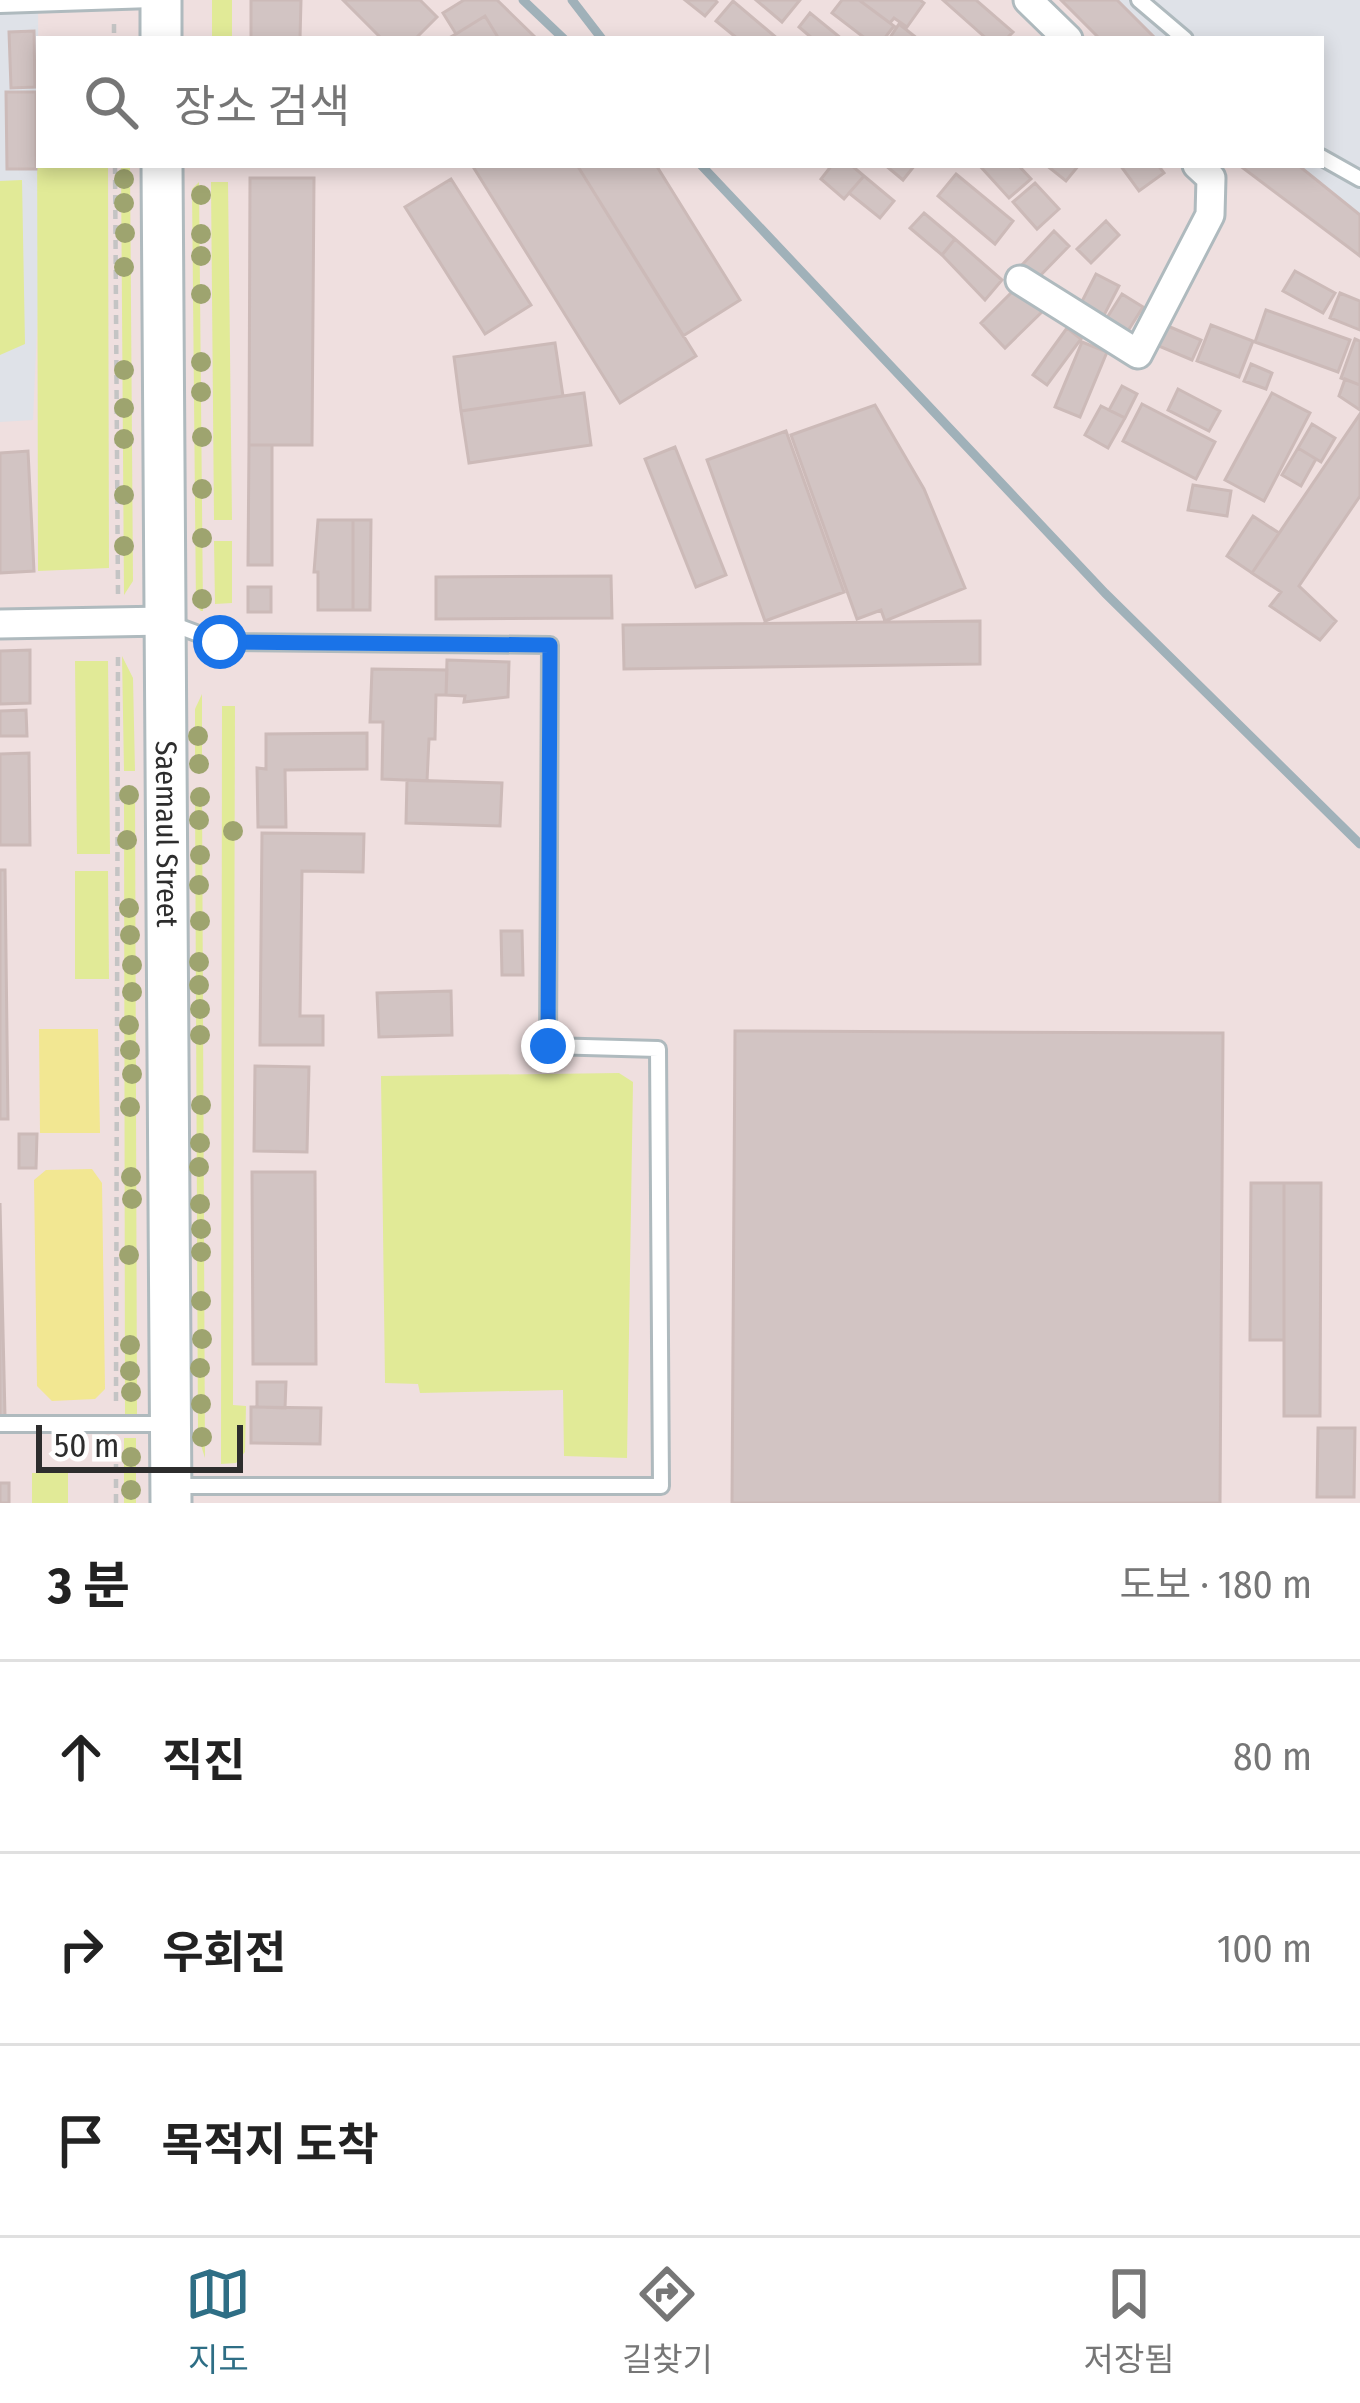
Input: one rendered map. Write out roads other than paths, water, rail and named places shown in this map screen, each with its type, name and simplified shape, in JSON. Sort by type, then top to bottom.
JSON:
[{"type":"main road","points":[[157,0],[161,36]]},
{"type":"main road","name":"Saemaul Street","points":[[162,168],[171,1495]]},
{"type":"street","points":[[1028,0],[1065,36]]},
{"type":"street","points":[[1020,280],[1138,354],[1210,214],[1211,178],[1201,168]]},
{"type":"street","points":[[0,624],[164,621]]},
{"type":"lane","points":[[0,5],[157,0]]},
{"type":"lane","points":[[1139,0],[1181,36]]},
{"type":"lane","points":[[1324,159],[1360,178]]},
{"type":"lane","points":[[164,621],[220,642],[550,645],[548,1046],[658,1049],[661,1486],[171,1495]]},
{"type":"lane","points":[[0,1424],[170,1424]]},
{"type":"railway","points":[[523,0],[561,36]]},
{"type":"railway","points":[[572,0],[600,36]]},
{"type":"railway","points":[[704,168],[1105,593],[1360,844]]}]
